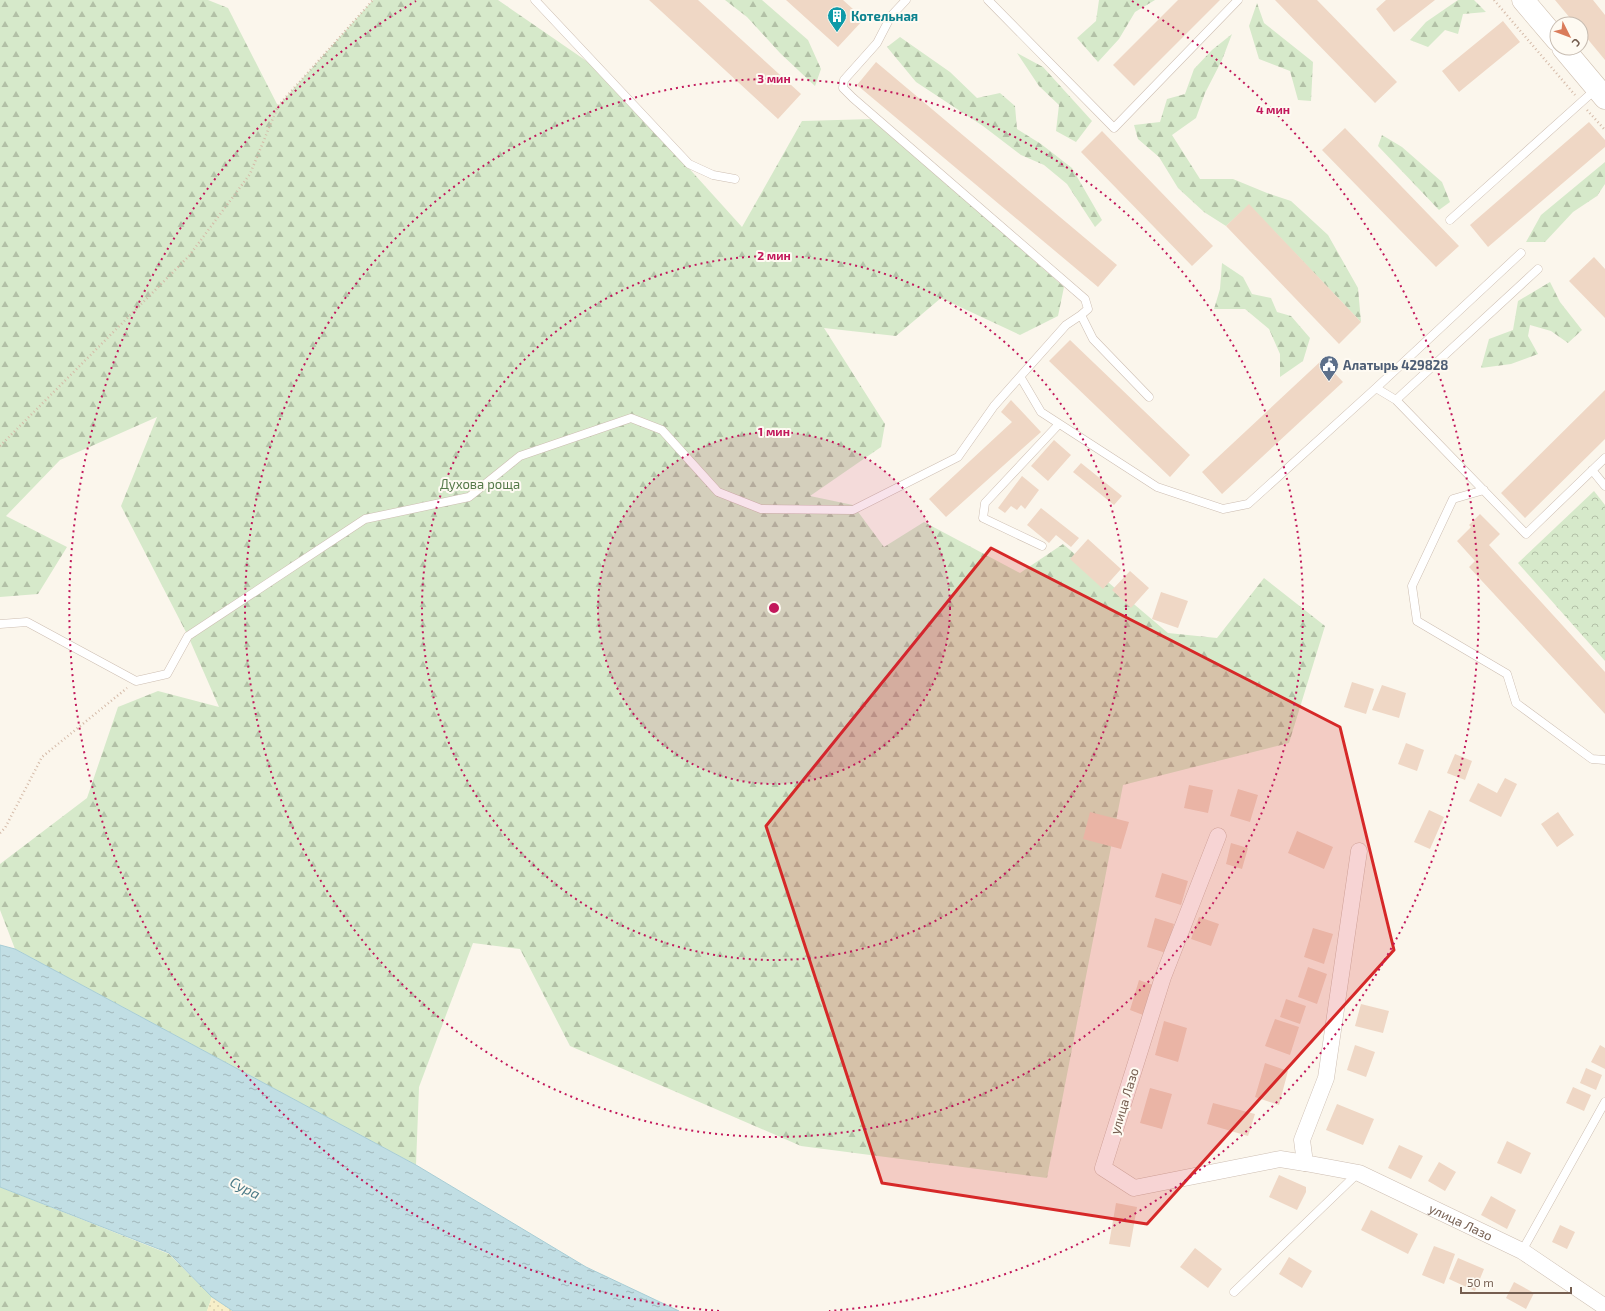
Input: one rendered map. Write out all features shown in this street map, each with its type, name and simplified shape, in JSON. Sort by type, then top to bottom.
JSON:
[{"type":"street","points":[[1523,0],[1549,31]]},
{"type":"street","points":[[1570,56],[1601,93]]},
{"type":"street","name":"улица Лазо","points":[[1218,836],[1163,977],[1103,1168],[1134,1188],[1280,1159],[1359,1173],[1522,1251],[1605,1307]]},
{"type":"street","points":[[1305,1163],[1302,1140],[1326,1078],[1359,851]]},
{"type":"lane","points":[[535,0],[689,164],[713,175],[735,178]]},
{"type":"lane","points":[[0,624],[27,622],[136,681],[167,674],[188,636],[365,519],[469,497],[520,456],[631,418],[662,430],[718,492],[761,509],[853,510],[958,457],[994,406],[1021,378],[1066,325],[1088,309],[1085,299],[843,88],[844,80],[877,43],[891,16],[906,0]]},
{"type":"lane","points":[[988,0],[1114,128],[1238,0]]},
{"type":"lane","points":[[1450,220],[1581,102],[1601,93]]},
{"type":"lane","points":[[1021,378],[1040,412],[1157,487],[1223,509],[1248,504],[1376,388],[1521,253]]},
{"type":"lane","points":[[1396,400],[1538,269]]},
{"type":"lane","points":[[1081,315],[1093,339],[1149,397]]},
{"type":"lane","points":[[1376,388],[1396,400],[1526,534],[1605,458]]},
{"type":"lane","points":[[1042,546],[983,518],[985,503],[1059,424]]},
{"type":"lane","points":[[1592,470],[1605,486]]},
{"type":"lane","points":[[1484,490],[1453,499],[1412,586],[1417,621],[1507,674],[1516,703],[1592,759],[1605,760]]},
{"type":"lane","points":[[1522,1251],[1605,1102]]},
{"type":"lane","points":[[1234,1292],[1359,1173]]},
{"type":"path","points":[[0,446],[189,256],[250,174],[278,106],[374,0]]},
{"type":"path","points":[[1494,0],[1605,130]]},
{"type":"path","points":[[0,833],[5,828],[42,757],[136,681]]},
{"type":"highlighted area","points":[[991,548],[1340,727],[1394,950],[1147,1224],[882,1183],[766,826]]},
{"type":"green space","name":"Духова роща","points":[[0,0],[208,0],[228,8],[278,106],[373,0],[498,0],[601,71],[742,227],[802,121],[873,119],[1064,287],[1058,316],[1020,335],[941,298],[896,336],[824,328],[885,424],[881,447],[810,496],[853,505],[884,547],[924,522],[1020,573],[1063,544],[1168,633],[1217,638],[1264,578],[1325,626],[1289,743],[1123,785],[1047,1178],[801,1146],[570,1046],[520,949],[473,943],[419,1087],[416,1165],[15,949],[0,910],[0,864],[87,798],[118,707],[158,691],[219,707],[188,636],[121,506],[157,417],[60,460],[6,516],[67,547],[38,594],[0,597]]},
{"type":"green space","points":[[725,0],[762,0],[808,40],[821,69],[815,86],[780,53],[747,17]]},
{"type":"green space","points":[[1099,0],[1155,0],[1135,12],[1119,39],[1098,62],[1077,38],[1096,21]]},
{"type":"green space","points":[[1458,0],[1474,0],[1486,12],[1463,14],[1458,34],[1445,30],[1428,47],[1410,40],[1426,22]]},
{"type":"green space","points":[[1257,3],[1264,23],[1313,62],[1311,101],[1298,100],[1290,71],[1259,59],[1249,26]]},
{"type":"green space","points":[[1232,34],[1222,60],[1205,93],[1196,118],[1172,135],[1200,179],[1233,179],[1291,201],[1328,235],[1358,288],[1361,322],[1249,205],[1226,226],[1204,212],[1178,188],[1159,157],[1138,139],[1134,125],[1160,122],[1167,99],[1185,94],[1194,69],[1212,50]]},
{"type":"green space","points":[[900,37],[950,72],[977,98],[1000,93],[1015,106],[1017,129],[1041,144],[1072,168],[1102,220],[1095,227],[1067,184],[1044,165],[1021,155],[983,126],[916,82],[887,47]]},
{"type":"green space","points":[[1017,53],[1043,67],[1092,121],[1076,142],[1056,131],[1059,105],[1039,86]]},
{"type":"green space","points":[[1382,135],[1402,147],[1442,182],[1450,202],[1439,210],[1378,146]]},
{"type":"green space","points":[[1605,162],[1605,184],[1597,196],[1573,212],[1545,242],[1526,242],[1541,215]]},
{"type":"green space","points":[[1222,263],[1243,277],[1252,294],[1271,298],[1277,312],[1291,316],[1310,338],[1303,361],[1280,377],[1280,354],[1269,329],[1245,309],[1214,309],[1220,289]]},
{"type":"green space","points":[[1550,282],[1560,302],[1582,330],[1568,343],[1551,331],[1530,325],[1528,336],[1538,354],[1511,364],[1481,368],[1489,339],[1513,330],[1518,301]]},
{"type":"green space","points":[[1594,491],[1605,505],[1605,661],[1518,563]]},
{"type":"green space","points":[[0,1187],[169,1254],[212,1297],[207,1311],[0,1311]]},
{"type":"sand","points":[[212,1297],[233,1311],[207,1311]]},
{"type":"water","name":"Сура","points":[[0,945],[15,949],[416,1165],[586,1267],[679,1311],[233,1311],[212,1297],[169,1253],[0,1187]]},
{"type":"building","points":[[649,0],[698,0],[801,94],[778,119]]},
{"type":"building","name":"Котельная","points":[[786,0],[843,0],[864,19],[838,47]]},
{"type":"building","points":[[1178,0],[1220,0],[1134,86],[1113,65]]},
{"type":"building","points":[[1275,0],[1317,0],[1397,82],[1375,103]]},
{"type":"building","points":[[1386,0],[1435,0],[1394,32],[1376,9]]},
{"type":"building","points":[[1555,0],[1593,0],[1605,15],[1605,60],[1589,41],[1589,16],[1568,16]]},
{"type":"building","points":[[1503,21],[1520,42],[1459,92],[1442,71]]},
{"type":"building","points":[[876,62],[1117,265],[1098,287],[857,85]]},
{"type":"building","points":[[1589,122],[1605,140],[1605,147],[1488,247],[1470,225]]},
{"type":"building","points":[[1345,128],[1459,246],[1436,267],[1322,150]]},
{"type":"building","points":[[1102,131],[1213,246],[1192,266],[1081,152]]},
{"type":"building","points":[[1249,204],[1361,322],[1339,344],[1226,226]]},
{"type":"building","points":[[1594,257],[1605,269],[1605,318],[1569,281]]},
{"type":"building","points":[[1070,340],[1190,455],[1170,477],[1049,361]]},
{"type":"building","points":[[1322,360],[1343,382],[1222,494],[1202,472]]},
{"type":"building","points":[[1605,390],[1605,439],[1525,518],[1501,493]]},
{"type":"building","points":[[1011,400],[1041,432],[946,517],[929,499],[1012,422],[1001,412]]},
{"type":"building","points":[[1054,440],[1071,455],[1048,481],[1031,466]]},
{"type":"building","points":[[1081,463],[1122,496],[1114,505],[1073,472]]},
{"type":"building","points":[[1022,476],[1039,490],[1025,509],[1021,505],[1017,510],[1011,506],[1005,513],[998,508]]},
{"type":"building","points":[[1041,508],[1079,538],[1071,547],[1056,535],[1049,543],[1027,525]]},
{"type":"building","points":[[1480,514],[1500,534],[1489,545],[1605,672],[1605,714],[1469,567],[1475,561],[1457,541],[1471,527],[1469,525]]},
{"type":"building","points":[[1088,539],[1121,569],[1103,589],[1070,559]]},
{"type":"building","points":[[1130,571],[1149,588],[1131,608],[1112,590]]},
{"type":"building","points":[[1161,592],[1188,601],[1178,628],[1152,619]]},
{"type":"building","points":[[1352,682],[1374,689],[1366,714],[1344,707]]},
{"type":"building","points":[[1382,685],[1406,693],[1399,718],[1372,710]]},
{"type":"building","points":[[1406,743],[1424,750],[1417,771],[1398,764]]},
{"type":"building","points":[[1455,754],[1472,761],[1465,780],[1447,773]]},
{"type":"building","points":[[1505,778],[1517,784],[1501,817],[1469,801],[1478,783],[1497,793]]},
{"type":"building","points":[[1189,785],[1213,790],[1208,813],[1184,808]]},
{"type":"building","points":[[1238,789],[1258,795],[1250,822],[1230,816]]},
{"type":"building","points":[[1429,810],[1444,817],[1430,849],[1414,842]]},
{"type":"building","points":[[1090,812],[1129,822],[1121,849],[1083,839]]},
{"type":"building","points":[[1558,812],[1574,835],[1557,847],[1541,824]]},
{"type":"building","points":[[1297,831],[1333,847],[1324,869],[1288,853]]},
{"type":"building","points":[[1231,843],[1248,848],[1242,869],[1226,864]]},
{"type":"building","points":[[1162,873],[1188,881],[1181,905],[1155,897]]},
{"type":"building","points":[[1199,917],[1219,924],[1211,946],[1191,939]]},
{"type":"building","points":[[1155,918],[1174,924],[1166,953],[1147,947]]},
{"type":"building","points":[[1313,928],[1333,934],[1324,964],[1304,957]]},
{"type":"building","points":[[1308,967],[1327,974],[1317,1004],[1298,997]]},
{"type":"building","points":[[1139,980],[1153,985],[1143,1015],[1130,1010]]},
{"type":"building","points":[[1286,999],[1306,1006],[1300,1024],[1280,1017]]},
{"type":"building","points":[[1361,1004],[1389,1011],[1383,1033],[1355,1026]]},
{"type":"building","points":[[1275,1019],[1299,1027],[1290,1055],[1265,1046]]},
{"type":"building","points":[[1164,1021],[1187,1028],[1178,1062],[1155,1055]]},
{"type":"building","points":[[1355,1045],[1375,1052],[1366,1077],[1347,1070]]},
{"type":"building","points":[[1600,1045],[1605,1048],[1605,1069],[1591,1062]]},
{"type":"building","points":[[1265,1063],[1288,1071],[1279,1105],[1255,1097]]},
{"type":"building","points":[[1586,1068],[1602,1075],[1596,1090],[1580,1083]]},
{"type":"building","points":[[1573,1087],[1591,1095],[1584,1111],[1566,1103]]},
{"type":"building","points":[[1150,1088],[1172,1094],[1162,1129],[1140,1123]]},
{"type":"building","points":[[1213,1103],[1255,1114],[1248,1136],[1207,1124]]},
{"type":"building","points":[[1337,1104],[1374,1119],[1363,1145],[1326,1130]]},
{"type":"building","points":[[1507,1141],[1531,1153],[1521,1174],[1497,1163]]},
{"type":"building","points":[[1399,1145],[1423,1156],[1411,1179],[1388,1168]]},
{"type":"building","points":[[1439,1162],[1456,1172],[1445,1191],[1428,1181]]},
{"type":"building","points":[[1279,1175],[1306,1187],[1306,1192],[1297,1210],[1269,1197]]},
{"type":"building","points":[[1491,1196],[1516,1210],[1507,1229],[1481,1215]]},
{"type":"building","points":[[1116,1203],[1137,1207],[1130,1247],[1109,1244]]},
{"type":"building","points":[[1371,1210],[1418,1234],[1408,1254],[1361,1230]]},
{"type":"building","points":[[1560,1225],[1575,1232],[1567,1249],[1552,1242]]},
{"type":"building","points":[[1434,1246],[1455,1254],[1444,1284],[1422,1275]]},
{"type":"building","points":[[1195,1248],[1222,1269],[1208,1288],[1180,1267]]},
{"type":"building","points":[[1289,1257],[1312,1271],[1302,1288],[1279,1274]]},
{"type":"building","points":[[1458,1258],[1484,1269],[1475,1291],[1449,1279]]},
{"type":"building","points":[[1514,1282],[1534,1293],[1526,1309],[1506,1298]]},
{"type":"place","name":"Котельная","points":[[837,33]]},
{"type":"place","name":"Алатырь 429828","points":[[1329,382]]}]
